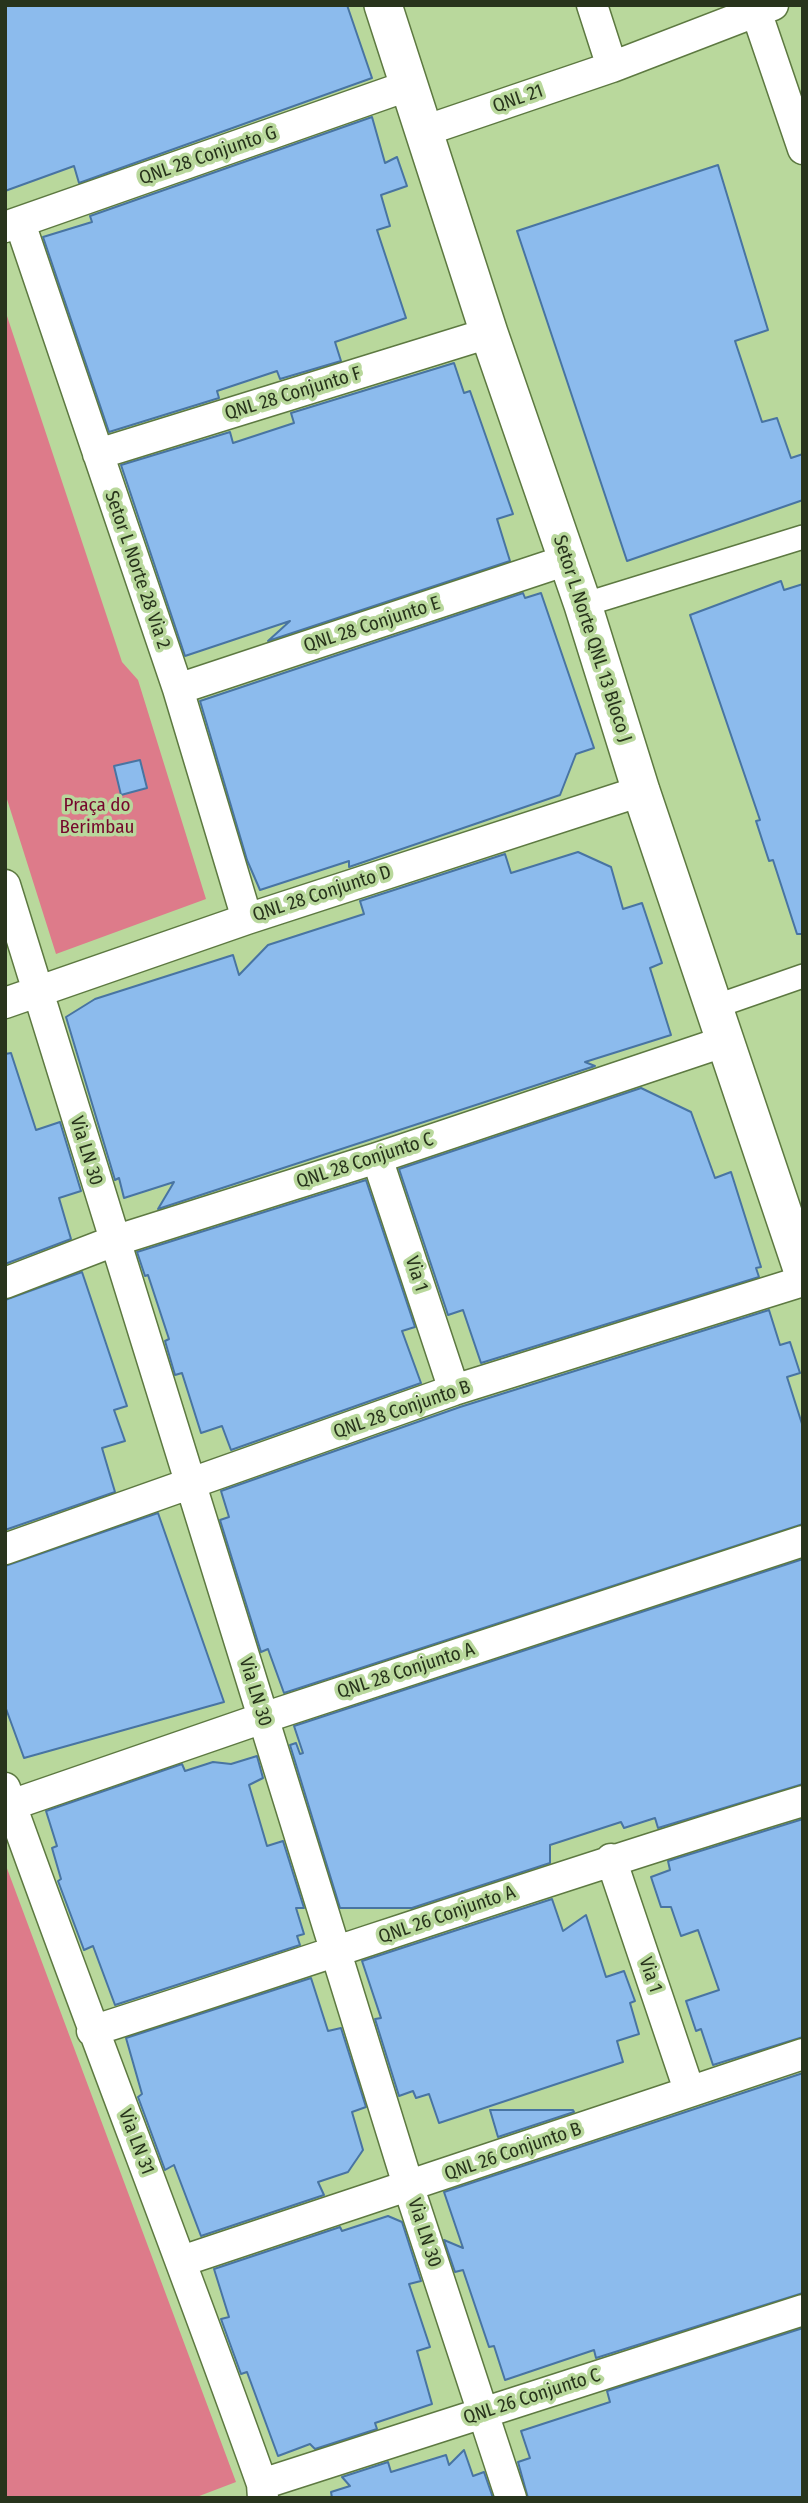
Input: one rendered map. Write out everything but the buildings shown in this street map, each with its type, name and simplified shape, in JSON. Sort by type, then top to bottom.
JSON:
[{"type":"street","name":"Setor L Norte QNL 13 Bloco J","points":[[383,5],[489,333],[583,605],[640,791],[803,1272]]},
{"type":"street","points":[[592,5],[612,66]]},
{"type":"street","name":"QNL 21","points":[[424,131],[612,66],[764,8],[803,149]]},
{"type":"street","name":"QNL 28 Conjunto G","points":[[13,225],[410,85]]},
{"type":"street","name":"Setor L Norte 28 Via 2","points":[[13,225],[98,454],[178,689],[247,919]]},
{"type":"street","name":"QNL 28 Conjunto F","points":[[98,454],[489,333]]},
{"type":"street","points":[[583,605],[803,537]]},
{"type":"street","name":"QNL 28 Conjunto E","points":[[178,689],[567,560]]},
{"type":"street","name":"QNL 28 Conjunto D","points":[[5,1003],[247,919],[640,791]]},
{"type":"street","name":"Via LN 30","points":[[5,885],[409,2188],[511,2498]]},
{"type":"street","points":[[714,1007],[803,976]]},
{"type":"street","name":"QNL 28 Conjunto C","points":[[5,1283],[114,1241],[377,1158],[726,1041]]},
{"type":"street","name":"Via 1","points":[[377,1158],[454,1391]]},
{"type":"street","name":"QNL 28 Conjunto B","points":[[5,1549],[454,1391],[803,1281]]},
{"type":"street","name":"QNL 28 Conjunto A","points":[[8,1796],[263,1718],[803,1541]]},
{"type":"street","name":"Via LN 31","points":[[8,1796],[92,2031],[182,2261],[262,2491]]},
{"type":"street","name":"QNL 26 Conjunto A","points":[[92,2031],[611,1859],[803,1801]]},
{"type":"street","name":"Via 1","points":[[611,1859],[689,2090]]},
{"type":"street","name":"QNL 26 Conjunto B","points":[[182,2261],[409,2188],[689,2090],[803,2054]]},
{"type":"street","name":"QNL 26 Conjunto C","points":[[262,2491],[483,2413],[803,2310]]},
{"type":"green space","name":"Praça do Berimbau","points":[[5,310],[122,662],[138,680],[206,899],[56,954],[5,793]]},
{"type":"green space","points":[[5,1863],[236,2482],[194,2498],[5,2498]]}]
